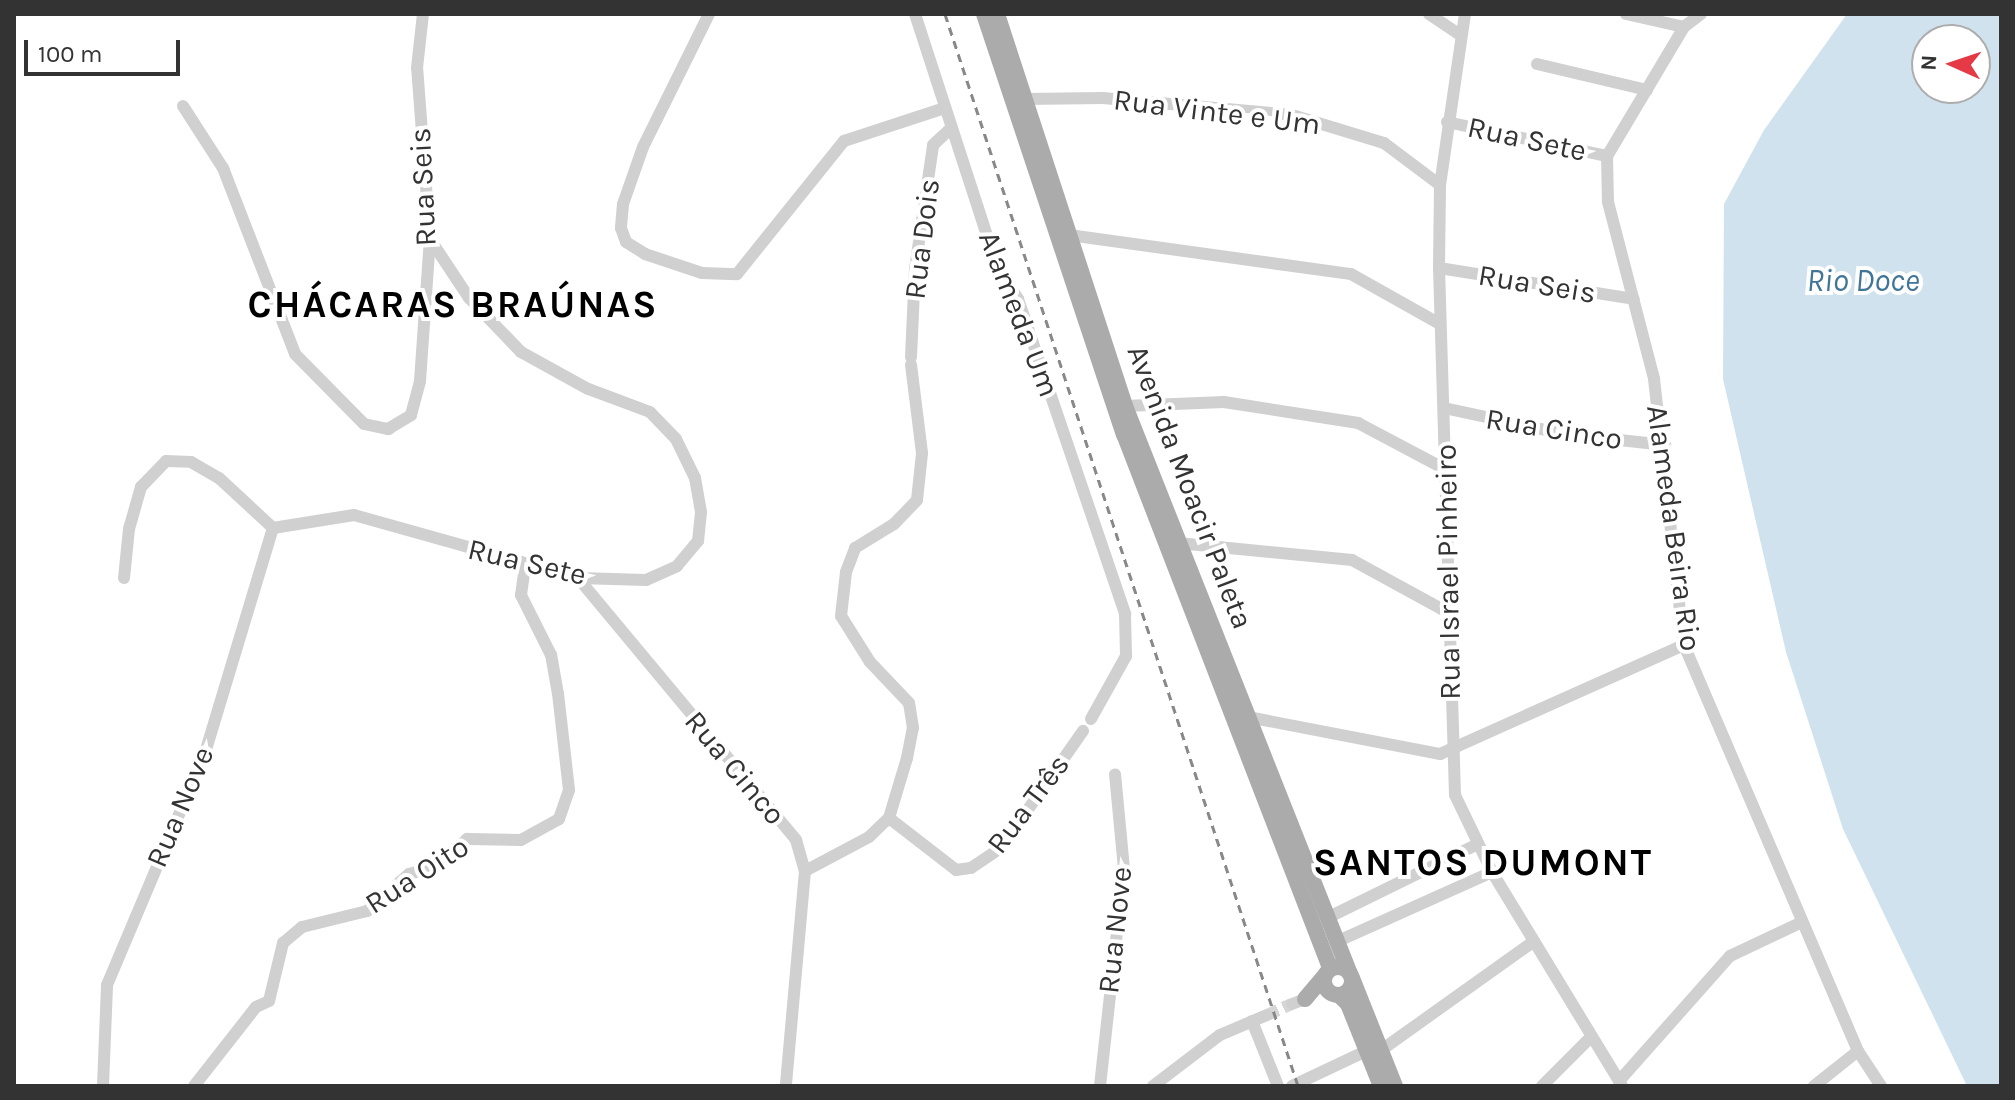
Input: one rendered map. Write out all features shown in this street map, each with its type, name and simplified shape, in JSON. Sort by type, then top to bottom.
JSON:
[{"type":"main road","name":"Avenida Moacir Paleta","points":[[984,14],[1124,434],[1327,972]]},
{"type":"main road","name":"Avenida Moacir Paleta","points":[[997,14],[1125,406],[1351,976],[1381,1086]]},
{"type":"main road","points":[[1343,967],[1351,976],[1350,987],[1336,995],[1298,1002],[1327,972],[1343,967]]},
{"type":"main road","points":[[1327,972],[1324,985],[1336,995]]},
{"type":"main road","name":"Avenida Moacir Paleta","points":[[1336,995],[1395,1086]]},
{"type":"street","name":"Rua Seis","points":[[183,106],[223,168],[295,354],[364,424],[388,429],[411,415],[420,381],[430,239],[417,68],[423,14]]},
{"type":"street","points":[[709,14],[643,147],[623,204],[621,228],[626,242],[645,254],[702,273],[737,274],[844,141],[945,108]]},
{"type":"street","name":"Alameda Um","points":[[915,14],[998,269],[1018,299],[1125,614],[1126,656],[1091,719]]},
{"type":"street","points":[[1429,14],[1459,34]]},
{"type":"street","name":"Rua Israel Pinheiro","points":[[1465,14],[1459,34],[1440,185],[1440,324],[1455,795],[1476,845],[1589,1039],[1620,1084]]},
{"type":"street","points":[[1626,14],[1684,27]]},
{"type":"street","points":[[1607,156],[1684,27],[1701,14]]},
{"type":"street","points":[[1537,64],[1647,90]]},
{"type":"street","name":"Rua Vinte e Um","points":[[1024,99],[1103,98],[1292,115],[1384,143],[1440,185]]},
{"type":"street","name":"Rua Sete","points":[[1447,122],[1607,156]]},
{"type":"street","name":"Rua Dois","points":[[889,818],[913,728],[909,703],[848,633],[841,616],[841,595],[855,548],[894,524],[917,500],[922,453],[911,361],[915,269],[933,145],[951,128]]},
{"type":"street","name":"Alameda Beira Rio","points":[[1607,156],[1608,202],[1634,299],[1665,445],[1684,645],[1858,1051],[1881,1086]]},
{"type":"street","points":[[1069,235],[1351,274],[1440,324]]},
{"type":"street","name":"Rua Sete","points":[[273,528],[354,515],[525,567],[578,578],[646,580],[677,566],[698,541],[701,512],[695,478],[676,439],[650,412],[588,389],[521,352],[469,298],[430,239]]},
{"type":"street","name":"Rua Seis","points":[[1439,268],[1634,299]]},
{"type":"street","points":[[1125,406],[1224,402],[1358,423],[1445,469]]},
{"type":"street","name":"Rua Cinco","points":[[1444,408],[1564,434],[1665,445]]},
{"type":"street","points":[[124,578],[129,529],[141,487],[166,461],[191,462],[219,478],[273,528]]},
{"type":"street","name":"Rua Nove","points":[[103,1086],[107,985],[205,753],[273,528]]},
{"type":"street","points":[[1178,543],[1352,560],[1449,613]]},
{"type":"street","name":"Rua Oito","points":[[194,1086],[256,1007],[269,1001],[283,943],[302,927],[367,911],[389,897],[409,874],[441,865],[467,839],[521,840],[559,819],[569,790],[558,694],[551,655],[521,595],[525,567]]},
{"type":"street","name":"Rua Cinco","points":[[578,578],[796,840],[805,871],[786,1086]]},
{"type":"street","points":[[1248,717],[1432,754],[1452,748],[1684,645]]},
{"type":"street","name":"Rua Três","points":[[889,818],[956,870],[971,868],[1001,848],[1083,731]]},
{"type":"street","name":"Rua Nove","points":[[1100,1086],[1124,869],[1115,774]]},
{"type":"street","points":[[805,871],[869,837],[889,818]]},
{"type":"street","points":[[1327,918],[1476,845]]},
{"type":"street","points":[[1336,942],[1492,872]]},
{"type":"street","points":[[1620,1084],[1730,956],[1802,922]]},
{"type":"street","points":[[1292,1086],[1373,1051],[1534,941]]},
{"type":"street","points":[[1153,1086],[1220,1035],[1267,1015]]},
{"type":"street","points":[[1252,1021],[1278,1086]]},
{"type":"street","points":[[1542,1086],[1589,1039]]},
{"type":"street","points":[[1814,1086],[1858,1051]]},
{"type":"water","name":"Rio Doce","points":[[1847,14],[2001,14],[2001,1086],[1967,1086],[1843,829],[1786,652],[1723,379],[1724,204],[1764,130]]},
{"type":"tunnel","points":[[1267,1015],[1292,1004]]},
{"type":"railway","points":[[945,14],[1298,1086]]},
{"type":"district","name":"CHÁCARAS BRAÚNAS","points":[[453,305]]},
{"type":"district","name":"SANTOS DUMONT","points":[[1483,863]]}]
